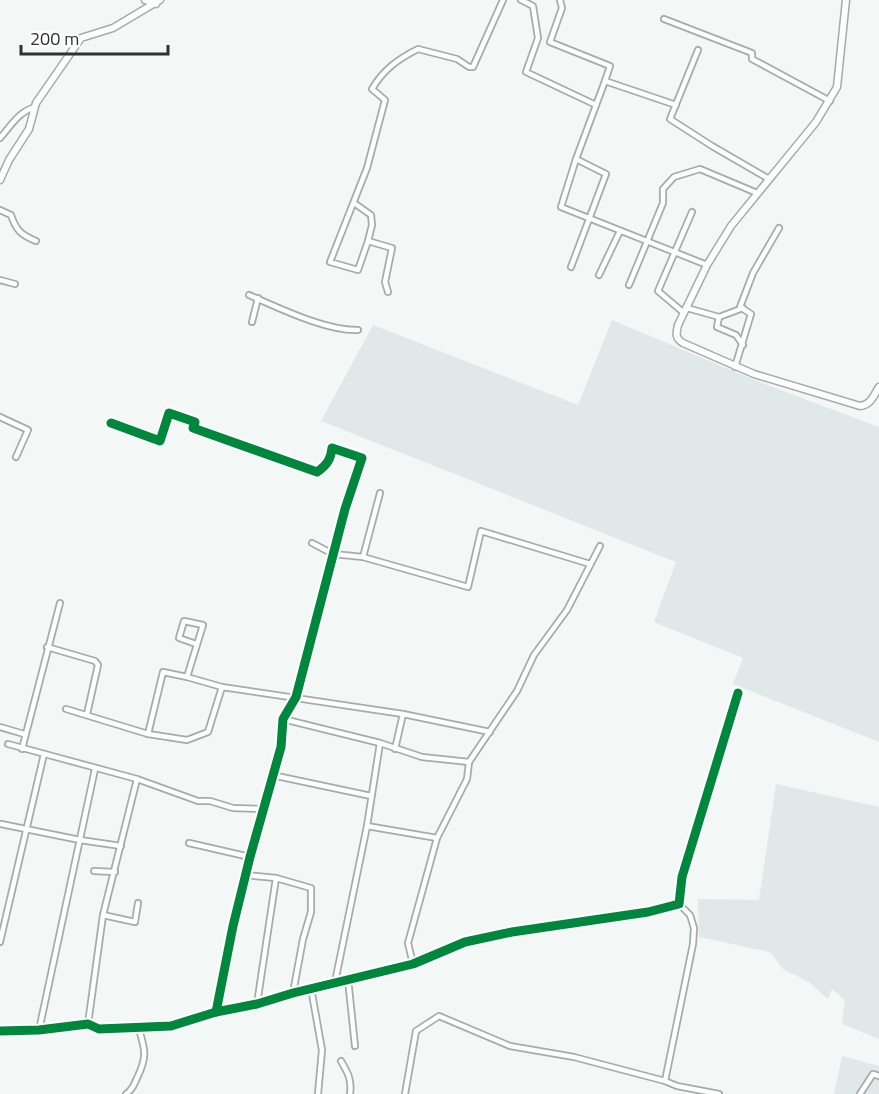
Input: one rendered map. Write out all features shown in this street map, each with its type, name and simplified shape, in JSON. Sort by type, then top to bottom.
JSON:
[{"type":"street","points":[[145,0],[158,2]]},
{"type":"street","points":[[354,203],[371,214],[372,225],[358,270],[330,262],[368,168],[385,100],[372,90],[378,78],[398,59],[418,49],[457,59],[473,67],[503,0]]},
{"type":"street","points":[[521,0],[533,6],[538,38],[526,72],[596,105]]},
{"type":"street","points":[[560,0],[562,8],[550,42],[610,66],[561,207],[707,265]]},
{"type":"street","points":[[846,0],[837,87],[830,101],[816,122],[731,226],[707,265],[678,325],[676,335],[682,344],[735,367],[860,406],[865,406],[870,402],[879,387]]},
{"type":"street","points":[[0,180],[9,160],[29,129],[34,107],[81,38],[113,28],[158,2]]},
{"type":"street","points":[[664,19],[752,53],[752,59],[830,101]]},
{"type":"street","points":[[698,50],[670,119],[712,147],[770,179]]},
{"type":"street","points":[[604,81],[676,105]]},
{"type":"street","points":[[0,138],[16,117],[34,107]]},
{"type":"street","points":[[571,267],[606,174],[576,159]]},
{"type":"street","points":[[629,285],[663,203],[663,189],[674,177],[700,169],[757,193]]},
{"type":"street","points":[[0,210],[11,214],[15,227],[21,235],[36,241]]},
{"type":"street","points":[[692,212],[658,291],[685,311],[719,317],[743,308]]},
{"type":"street","points":[[735,367],[752,314],[740,307],[753,273],[779,228]]},
{"type":"street","points":[[599,275],[620,231]]},
{"type":"street","points":[[368,241],[392,248],[385,282],[388,292]]},
{"type":"street","points":[[0,280],[15,284]]},
{"type":"street","points":[[249,295],[342,331],[358,330]]},
{"type":"street","points":[[252,322],[258,298]]},
{"type":"street","points":[[719,317],[717,327],[736,335],[743,345]]},
{"type":"street","points":[[111,423],[160,441],[169,413],[195,422],[193,428],[317,472],[326,466],[332,448],[362,458],[333,554],[296,697],[283,719],[281,747],[245,875],[216,1012]]},
{"type":"street","points":[[0,417],[28,430],[16,457]]},
{"type":"street","points":[[363,557],[380,493]]},
{"type":"street","points":[[312,543],[333,554],[363,557],[468,587],[481,531],[591,564]]},
{"type":"street","points":[[413,964],[408,943],[437,838],[467,779],[469,762],[517,692],[534,655],[567,610],[600,546]]},
{"type":"street","points":[[22,749],[24,734],[60,603]]},
{"type":"street","points":[[187,677],[203,625],[184,621],[179,638],[196,644]]},
{"type":"street","points":[[47,647],[95,661],[98,665],[87,714]]},
{"type":"street","points":[[148,734],[163,672],[222,687],[403,714],[490,732]]},
{"type":"street","points":[[66,709],[148,734],[187,740],[208,732],[222,687]]},
{"type":"street","points":[[679,904],[682,877],[738,693]]},
{"type":"street","points":[[395,749],[403,714]]},
{"type":"street","points":[[283,719],[380,743],[422,757],[469,762]]},
{"type":"street","points":[[0,727],[24,734]]},
{"type":"street","points":[[335,982],[367,826],[380,743]]},
{"type":"street","points":[[8,744],[95,770],[137,779],[198,801],[210,801],[233,808],[262,809]]},
{"type":"street","points":[[0,942],[44,754]]},
{"type":"street","points":[[39,1030],[95,770]]},
{"type":"street","points":[[272,775],[371,796]]},
{"type":"street","points":[[88,1024],[103,915],[137,779]]},
{"type":"street","points":[[1,824],[121,846]]},
{"type":"street","points":[[367,826],[437,838]]},
{"type":"street","points":[[189,843],[250,856]]},
{"type":"street","points":[[94,871],[115,872]]},
{"type":"street","points":[[245,875],[276,878],[312,888],[311,912],[303,939],[293,993]]},
{"type":"street","points":[[257,1004],[276,878]]},
{"type":"street","points":[[103,915],[135,922],[138,903]]},
{"type":"street","points":[[0,1031],[39,1030],[88,1024],[99,1029],[171,1026],[216,1012],[257,1004],[311,988],[413,964],[465,942],[648,912],[679,904]]},
{"type":"street","points":[[665,1081],[693,944],[694,928],[690,915],[679,904]]},
{"type":"street","points":[[348,979],[356,1046]]},
{"type":"street","points":[[311,988],[322,1050],[318,1094]]},
{"type":"street","points":[[405,1094],[416,1031],[439,1016],[510,1046],[574,1057],[677,1086],[718,1094]]},
{"type":"street","points":[[126,1094],[132,1090],[144,1065],[146,1052],[138,1026]]},
{"type":"street","points":[[341,1061],[349,1074],[350,1094]]},
{"type":"street","points":[[860,1094],[873,1074],[879,1076]]},
{"type":"street","points":[[674,1094],[677,1086]]},
{"type":"shaded area","points":[[612,320],[757,381],[879,427],[879,742],[733,684],[743,658],[654,622],[676,562],[321,421],[373,325],[578,405]]},
{"type":"shaded area","points":[[776,784],[879,807],[879,1039],[842,1024],[845,1000],[832,989],[828,999],[809,982],[783,969],[770,952],[699,937],[698,899],[759,900]]},
{"type":"shaded area","points":[[842,1056],[879,1066],[879,1094],[834,1094]]},
{"type":"cycle path","points":[[111,423],[160,441],[169,413],[195,422],[193,428],[317,472],[328,462],[332,448],[362,458],[345,509],[296,697],[283,719],[281,747],[233,926],[216,1012]]},
{"type":"cycle path","points":[[0,1031],[39,1030],[88,1024],[99,1029],[171,1026],[216,1012],[257,1004],[413,964],[465,942],[512,932],[648,912],[679,904],[682,877],[738,693]]}]
